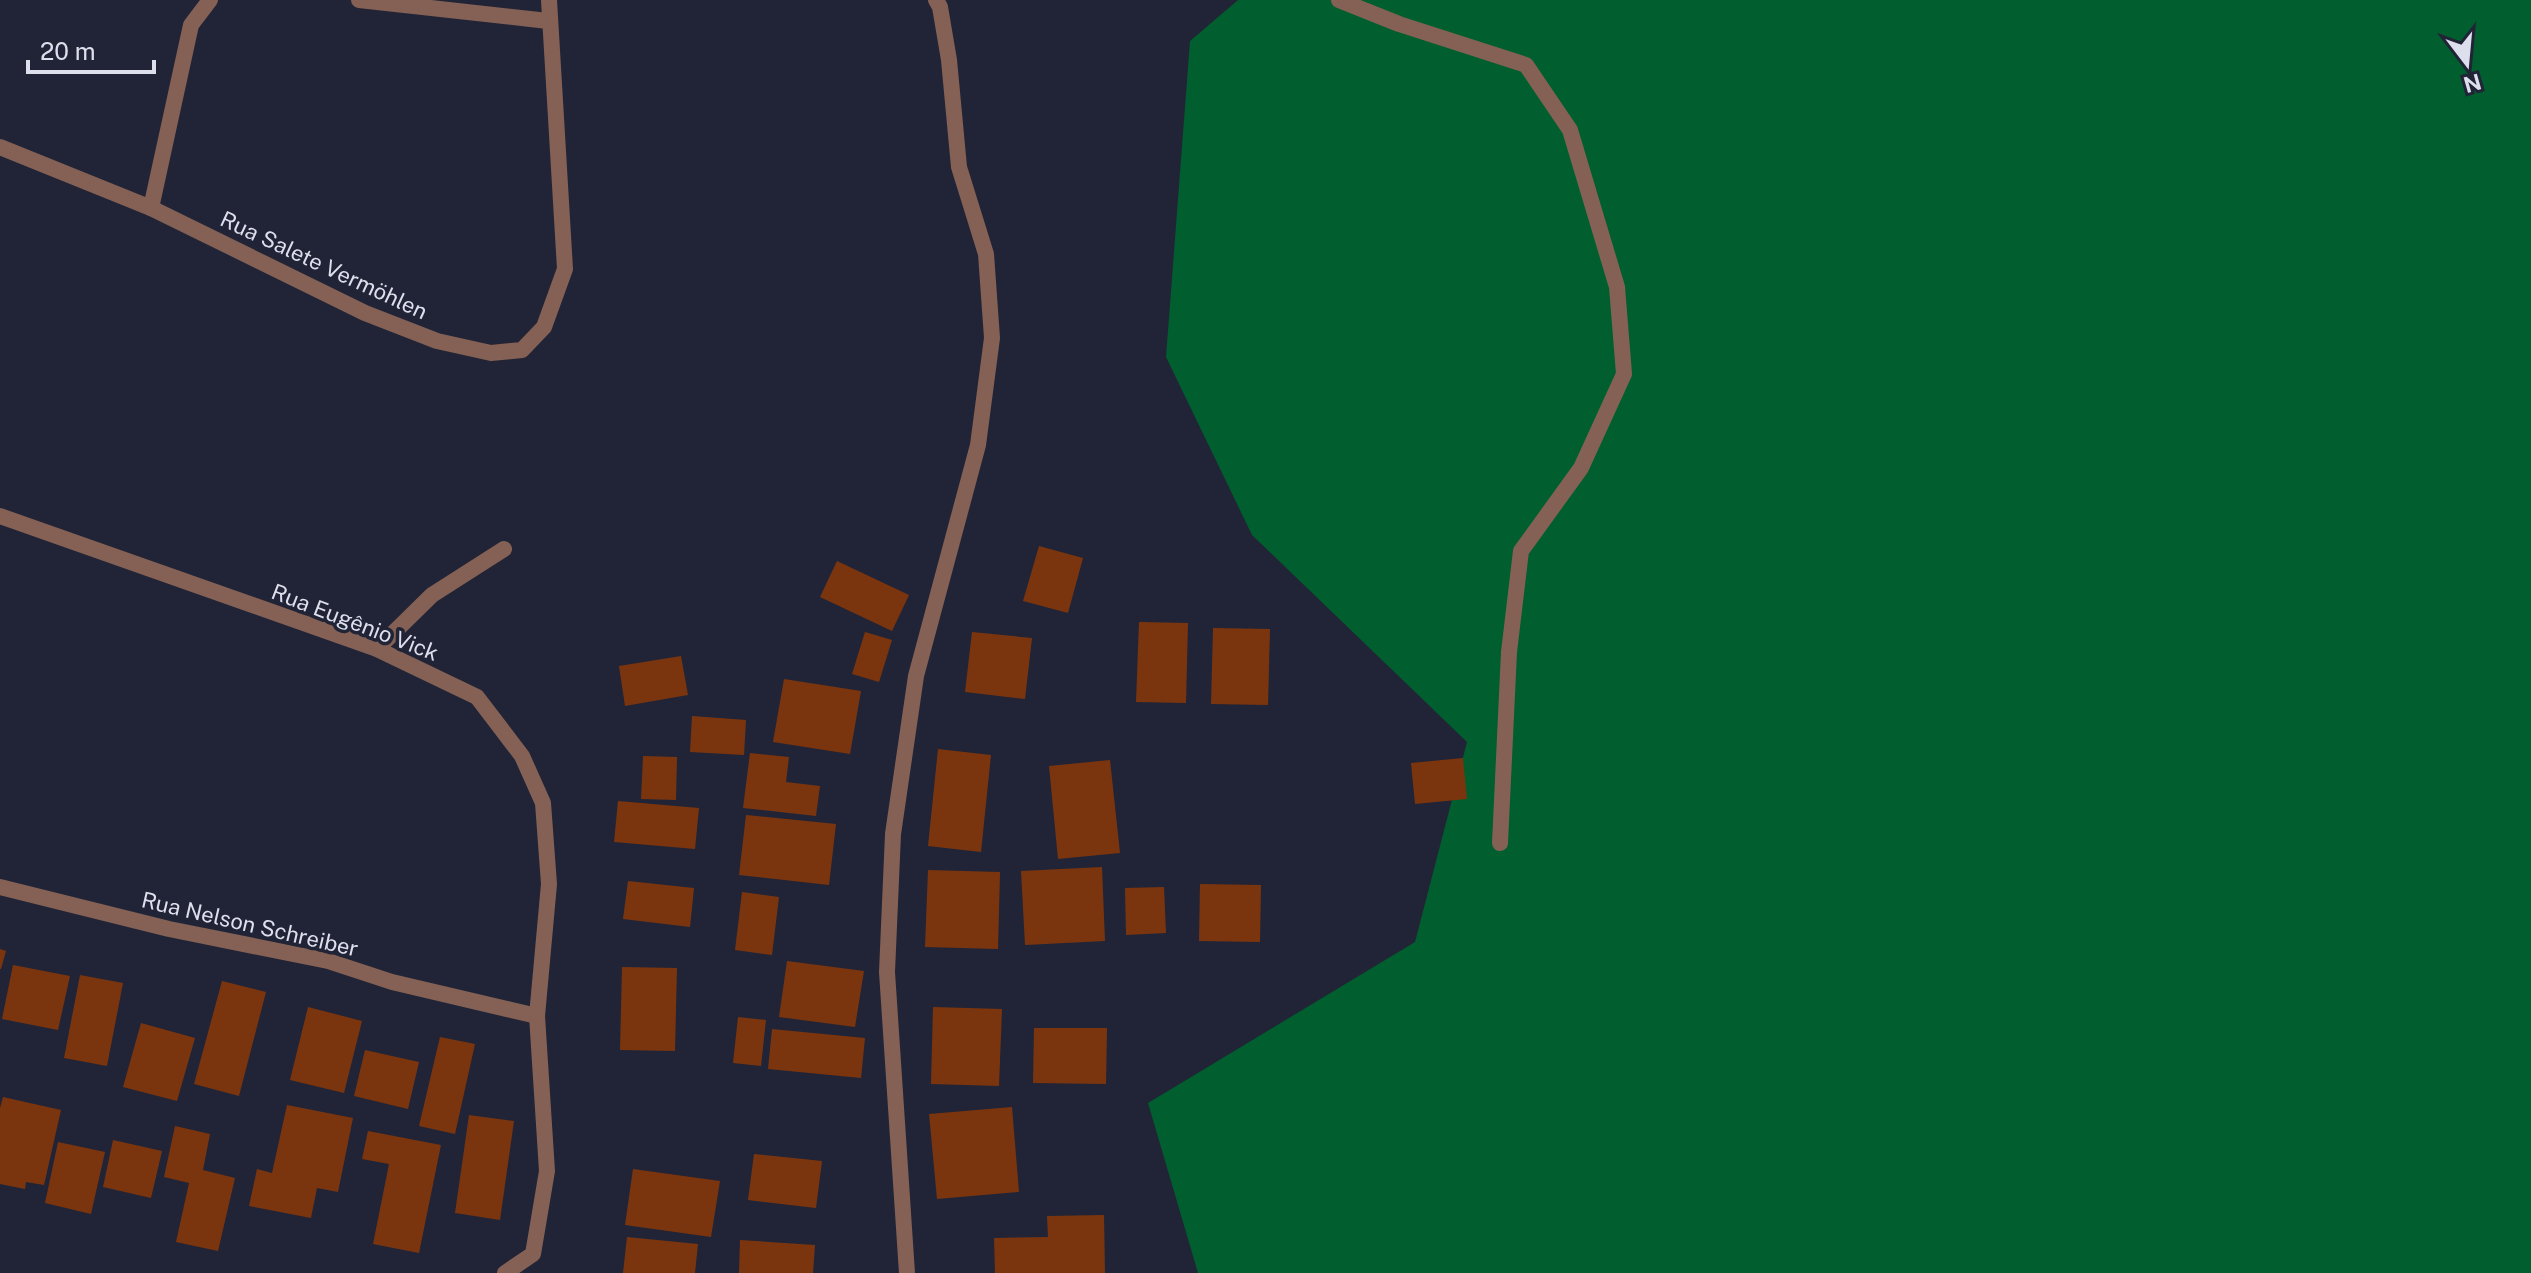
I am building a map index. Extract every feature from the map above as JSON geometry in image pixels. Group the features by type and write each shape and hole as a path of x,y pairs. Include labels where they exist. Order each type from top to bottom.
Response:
{"street":[{"path":"151,208 191,25 210,0"},
{"path":"359,0 548,21"},
{"name":"Rua Salete Vermöhlen","path":"0,147 151,208 365,313 437,341 491,353 522,350 544,327 565,269 549,0"},
{"path":"1339,0 1399,24 1526,65 1570,130 1617,287 1624,374 1581,468 1521,551 1509,652 1500,843"},
{"path":"907,1273 887,972 893,834 916,676 978,445 992,338 986,254 959,167 942,2"},
{"name":"Rua Eugênio Vick","path":"0,516 377,649 477,697 522,756 543,803 549,884 537,1016 547,1171 533,1254 505,1273"},
{"path":"377,649 432,595 504,549"},
{"name":"Rua Nelson Schreiber","path":"0,887 169,929 328,961 392,982 537,1016"}],"green space":[{"path":"1238,0 2531,0 2531,1273 1198,1273 1148,1103 1415,942 1467,742 1252,535 1166,357 1190,41"}],"building":[{"path":"1039,546 1083,558 1068,613 1023,601"},
{"path":"837,561 909,595 892,631 820,597"},
{"path":"1139,622 1188,623 1186,703 1136,702"},
{"path":"1213,628 1270,629 1268,705 1211,704"},
{"path":"865,632 892,640 879,682 852,674"},
{"path":"972,632 1032,638 1025,699 965,692"},
{"path":"681,656 688,695 625,706 619,666"},
{"path":"784,679 861,691 850,754 773,742"},
{"path":"692,716 746,720 744,755 690,752"},
{"path":"938,749 991,755 981,852 928,846"},
{"path":"750,753 789,757 786,782 820,786 816,816 743,808"},
{"path":"643,756 677,757 676,800 641,799"},
{"path":"1463,758 1467,799 1415,804 1411,763"},
{"path":"1110,760 1120,853 1058,859 1049,766"},
{"path":"618,801 699,808 695,849 614,842"},
{"path":"746,815 836,824 829,885 739,875"},
{"path":"1102,867 1105,941 1025,945 1021,871"},
{"path":"928,870 1000,872 998,949 925,947"},
{"path":"628,881 694,888 690,927 623,919"},
{"path":"1200,884 1261,885 1260,942 1199,941"},
{"path":"1164,887 1166,933 1126,935 1125,888"},
{"path":"742,892 779,897 772,955 735,950"},
{"path":"0,949 6,951 1,969 0,969"},
{"path":"787,961 864,971 855,1027 779,1017"},
{"path":"13,965 70,976 58,1030 2,1019"},
{"path":"622,967 677,968 675,1051 620,1050"},
{"path":"80,975 123,983 107,1066 64,1058"},
{"path":"222,981 266,992 239,1096 194,1084"},
{"path":"308,1007 362,1021 344,1093 290,1080"},
{"path":"933,1007 1002,1009 999,1086 931,1084"},
{"path":"738,1017 766,1020 761,1066 733,1063"},
{"path":"141,1023 195,1038 177,1101 123,1087"},
{"path":"1034,1028 1107,1028 1106,1084 1033,1083"},
{"path":"772,1029 865,1038 861,1078 768,1069"},
{"path":"440,1037 475,1044 455,1134 419,1126"},
{"path":"365,1050 419,1062 408,1109 354,1096"},
{"path":"3,1097 61,1110 44,1185 26,1182 25,1189 0,1184 0,1108"},
{"path":"287,1105 353,1118 338,1192 317,1188 311,1218 249,1206 257,1169 272,1173"},
{"path":"1012,1107 1019,1192 937,1199 929,1114"},
{"path":"469,1115 514,1121 500,1220 455,1213"},
{"path":"175,1126 210,1134 203,1170 235,1178 218,1251 176,1242 189,1183 164,1177"},
{"path":"368,1131 441,1145 419,1253 373,1244 389,1164 362,1159"},
{"path":"113,1140 162,1151 151,1198 103,1187"},
{"path":"58,1142 105,1152 91,1214 45,1203"},
{"path":"754,1154 822,1161 816,1208 748,1200"},
{"path":"633,1169 720,1181 711,1237 625,1225"},
{"path":"1104,1215 1105,1273 995,1273 994,1238 1048,1237 1047,1216"},
{"path":"627,1237 698,1244 695,1273 623,1273"},
{"path":"740,1240 815,1245 813,1273 739,1273"}]}
